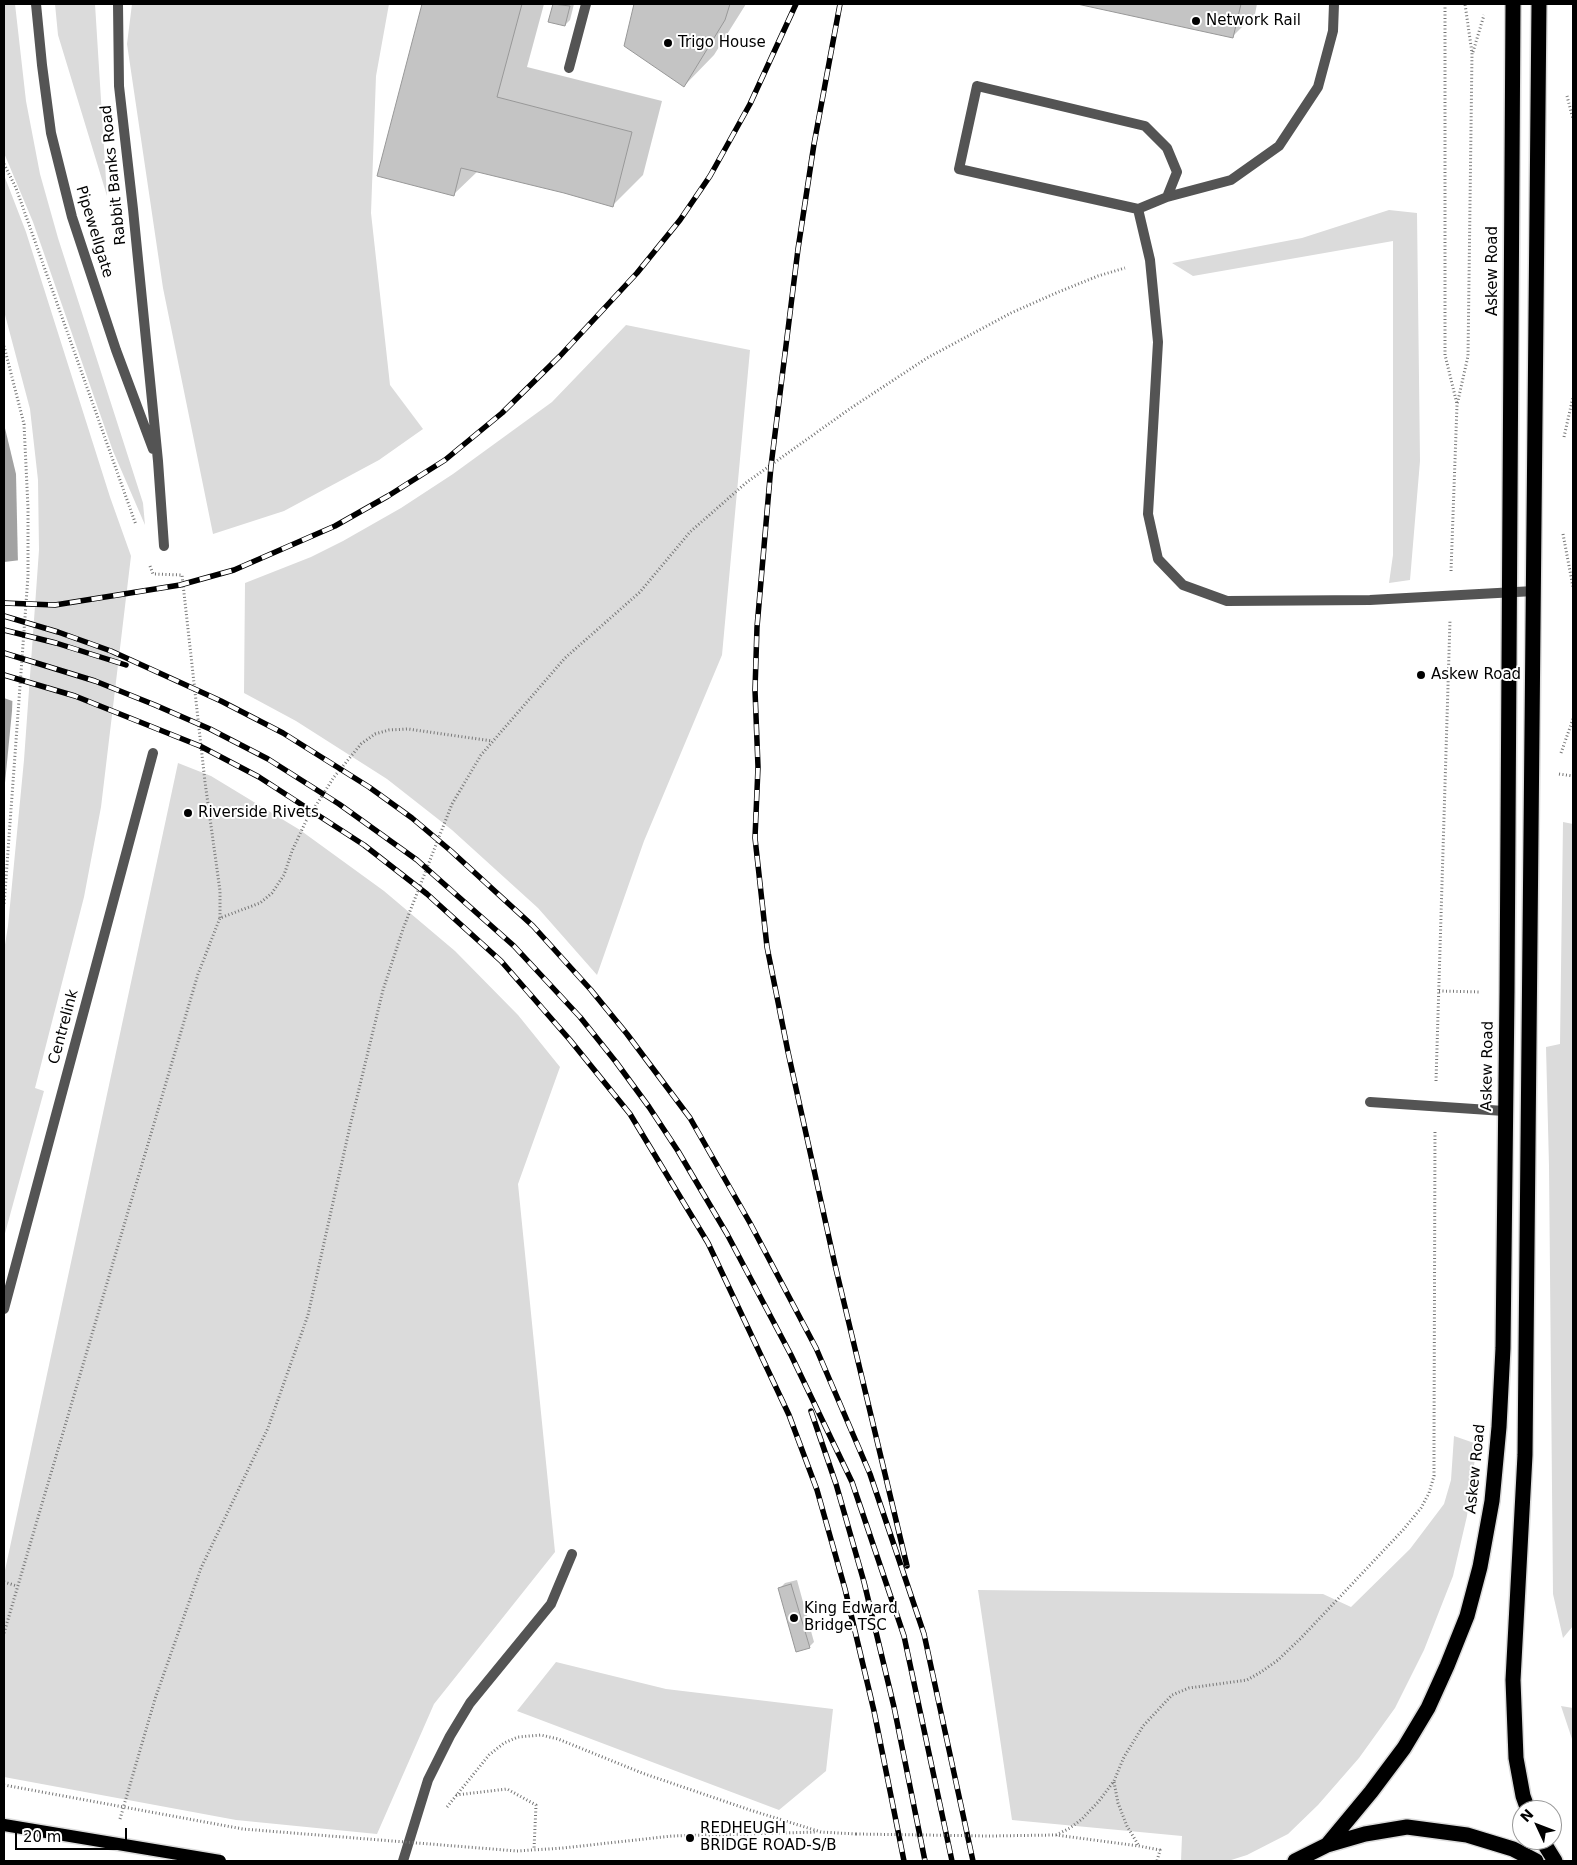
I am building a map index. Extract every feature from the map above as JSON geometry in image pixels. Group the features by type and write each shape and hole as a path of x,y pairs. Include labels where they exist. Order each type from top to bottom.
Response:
{"highway":[{"name":"Askew Road","path":"1327,1844 1371,1792 1404,1748 1428,1708 1467,1616 1480,1568 1492,1501 1499,1427 1503,1348 1513,4"},
{"path":"1524,1800 1516,1758 1513,1680 1525,1455 1539,4"},
{"path":"1294,1861 1327,1844 1365,1834 1407,1827 1467,1834 1513,1849 1536,1861"},
{"path":"1548,1850 1555,1861"}],"main road":[{"path":"4,1825 220,1861"}],"street":[{"name":"Pipewellgate","path":"36,4 51,132 70,207 116,350 158,461"},
{"name":"Rabbit Banks Road","path":"118,4 119,86 158,461"},
{"path":"569,68 586,4"},
{"path":"1167,197 1177,172 1168,148 1145,126 978,86 959,169 1138,208 1167,197 1230,180 1279,146 1318,87 1333,31 1334,4"},
{"path":"1138,208 1150,260 1158,342 1148,514 1158,559 1184,585 1227,601 1370,600 1534,591"},
{"path":"158,461 164,546"},
{"name":"Centrelink","path":"4,1309 152,753"},
{"path":"1370,1102 1504,1111"},
{"path":"403,1861 428,1780 450,1736 470,1703 551,1604 572,1554"}],"path":[{"path":"1445,4 1445,355 1457,405"},
{"path":"1056,1835 1082,1819 1100,1801 1114,1781 1124,1757 1143,1726 1172,1695 1189,1688 1247,1680 1278,1660 1403,1530 1421,1508 1429,1493 1434,1476 1436,1107 1451,596 1457,405 1468,356 1472,53 1465,4"},
{"path":"1472,53 1487,6"},
{"path":"4,164 16,188 136,528"},
{"path":"119,1823 155,1700 201,1568 268,1428 308,1315 383,990 404,929 452,804 481,755 565,658 640,592 690,532 747,482 851,408 927,358 1010,313 1098,276 1150,260"},
{"path":"4,346 24,424 28,508 28,576 4,906"},
{"path":"4,1633 198,974 220,918 220,891 205,782 182,575 153,574 150,565"},
{"path":"1560,756 1573,719"},
{"path":"220,918 260,903 272,893 284,876 292,851 306,821 334,777 361,744 375,734 389,730 408,729 492,741"},
{"path":"1554,774 1573,776"},
{"path":"4,1582 17,1586"},
{"path":"446,1808 489,1755 504,1743 518,1737 541,1735 558,1739 642,1773 820,1832"},
{"path":"1114,1781 1118,1803 1139,1846"},
{"path":"4,1785 243,1829 517,1851 672,1836 820,1832 989,1836 1056,1835 1160,1850 1157,1861"},
{"path":"456,1795 507,1789 536,1805 534,1850"},
{"path":"429,1852 431,1843"}],"shaded area":[{"path":"4,4 15,4 26,101 40,174 58,238 143,503 145,525 113,451 33,222 4,153"},
{"path":"55,4 95,4 107,196 58,35"},
{"path":"132,4 389,4 376,76 371,213 390,385 423,429 379,460 284,511 213,534 163,288 127,44"},
{"path":"4,175 26,232 110,497 131,556 101,807 84,897 35,1088 44,1091 4,1237 4,951 24,760 39,550 38,480 30,409 4,311"},
{"path":"1389,210 1417,213 1420,461 1410,580 1389,583 1393,555 1393,241 1193,276 1172,263 1302,238"},
{"path":"626,325 750,350 722,655 644,841 597,975 538,908 452,830 387,779 296,721 244,693 245,583 311,557 343,541 401,508 453,474 552,402"},
{"path":"4,424 16,474 18,565 12,711 4,793"},
{"path":"178,763 211,776 300,830 384,891 455,951 518,1015 560,1067 518,1184 555,1552 434,1704 377,1834 236,1820 4,1777 4,1575"},
{"path":"1563,822 1573,824 1573,1626 1563,1638 1553,1594 1546,1047 1560,1044"},
{"path":"1454,1436 1477,1444 1467,1516 1453,1576 1424,1650 1395,1708 1359,1758 1318,1805 1288,1834 1247,1855 1228,1861 1181,1861 1182,1836 1012,1820 978,1590 1323,1594 1351,1607 1410,1549 1444,1504 1451,1480"},
{"path":"556,1662 666,1689 833,1709 826,1771 779,1810 517,1711"},
{"path":"1561,1706 1573,1708 1573,1742"}],"pier":[{"path":"21,560 15,702 4,698 4,562"}],"building":[{"path":"422,4 522,4 497,97 632,132 613,207 461,168 454,196 377,176"},
{"path":"553,4 570,6 565,26 548,22"},
{"name":"Trigo House","path":"634,4 730,4 725,20 684,87 624,46"},
{"name":"Network Rail","path":"1077,4 1241,4 1233,38"},
{"name":"King Edward Bridge TSC","path":"791,1584 810,1648 796,1652 778,1588"}],"railway":[{"path":"4,603 55,605 180,585 234,570 335,526 388,496 445,460 502,413 560,356 637,273 680,220 710,176 750,104 796,4"},
{"path":"840,4 814,144 798,249 771,466 757,627 755,690 758,767 755,838 767,947 788,1052 835,1265 907,1566"},
{"path":"4,616 58,632 111,651 221,701 283,733 369,787 412,818 451,851 533,926 591,990 627,1034 690,1118 750,1223 816,1348 870,1474 924,1634 973,1861"},
{"path":"4,630 56,643 126,665"},
{"path":"4,653 95,681 210,729 268,759 339,804 417,860 514,946 580,1017 616,1062 678,1151 727,1234 791,1355 852,1482 904,1636 952,1861"},
{"path":"4,675 75,696 200,746 259,777 364,845 427,894 501,961 570,1040 630,1114 708,1243 789,1415 817,1490 845,1589 874,1711 904,1861"},
{"path":"811,1411 836,1484 864,1582 894,1707 925,1861"}],"place":[{"name":"Network Rail","path":"1196,21"},
{"name":"Trigo House","path":"668,43"},
{"name":"Askew Road","path":"1421,675"},
{"name":"Riverside Rivets","path":"188,813"},
{"name":"King Edward Bridge TSC","path":"794,1618"},
{"name":"REDHEUGH BRIDGE ROAD-S/B","path":"690,1838"}]}
